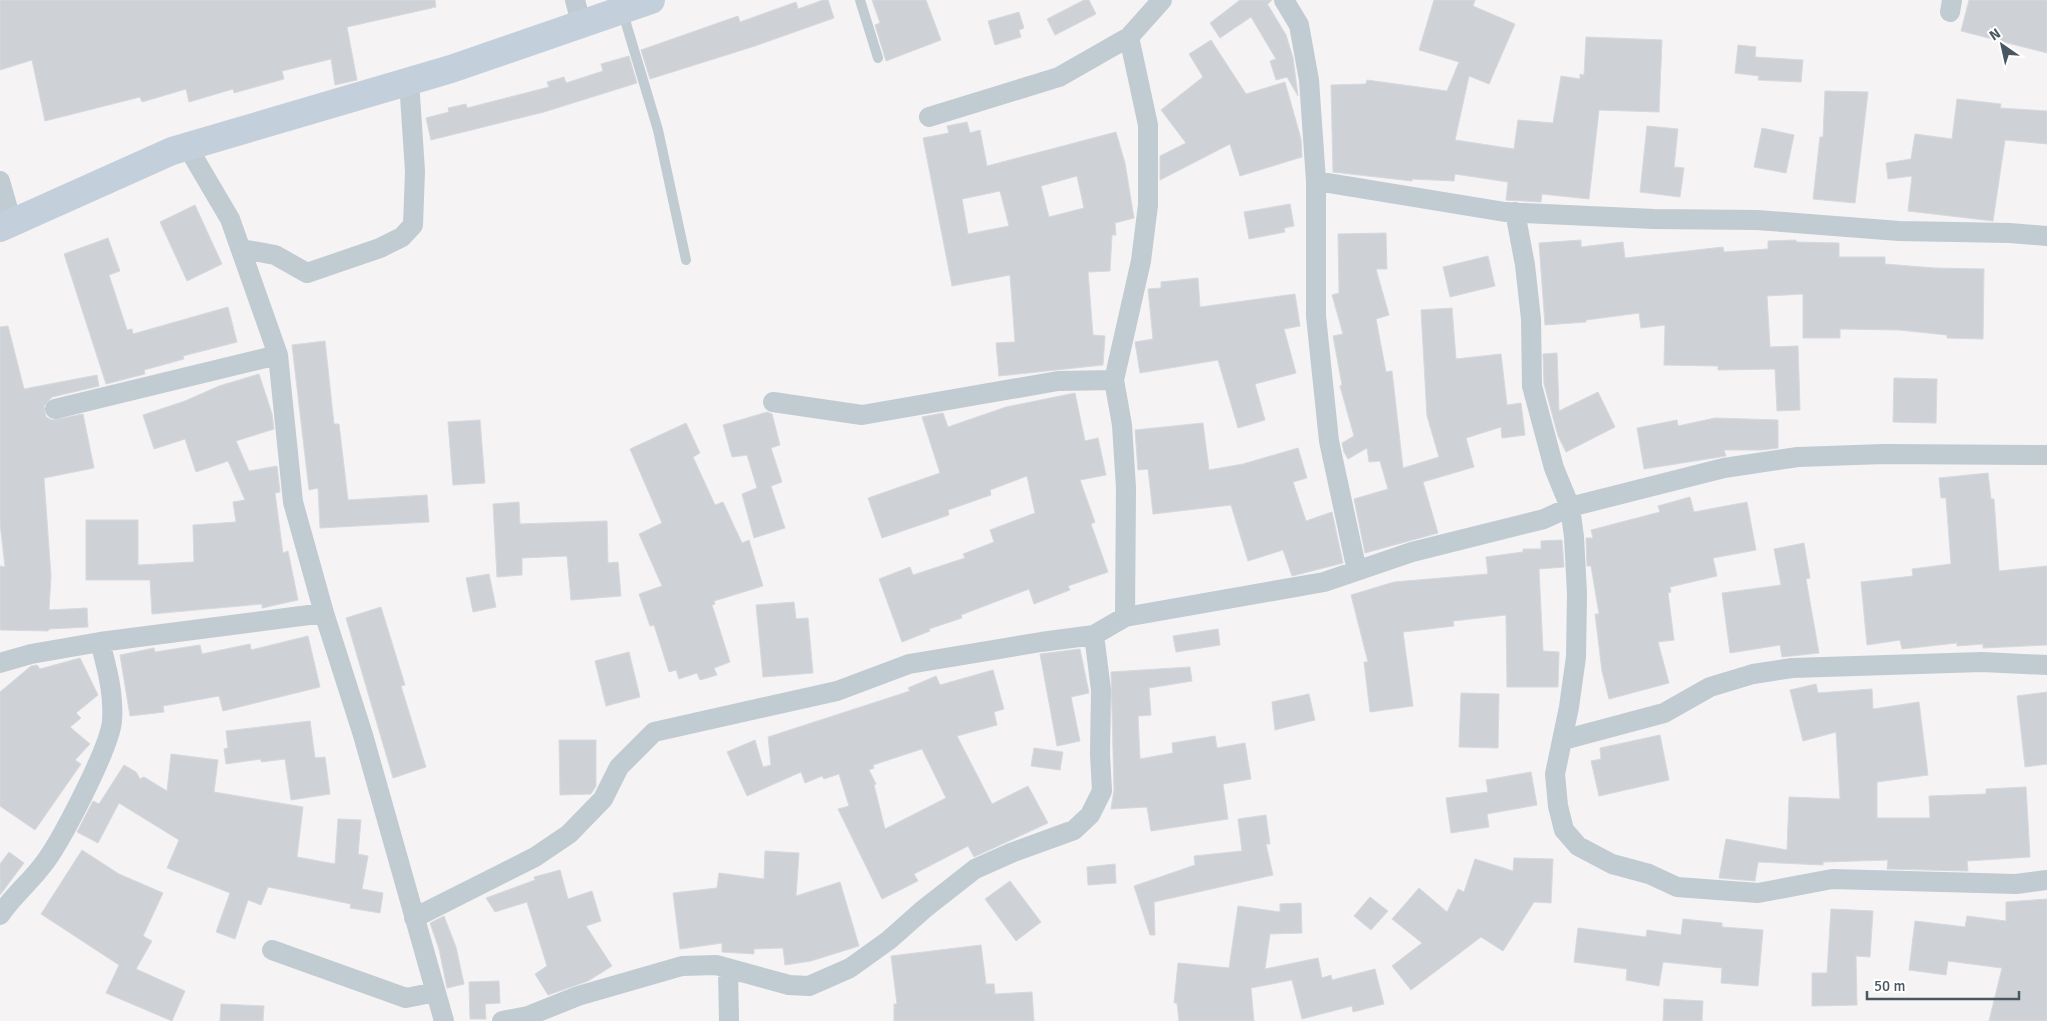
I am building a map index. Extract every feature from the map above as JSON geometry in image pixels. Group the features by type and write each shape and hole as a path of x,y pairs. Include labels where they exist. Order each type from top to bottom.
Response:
{"main road":[{"path":"6,226 114,176 187,146 409,81 578,12 622,10 651,0"}],"street":[{"path":"929,117 1059,77 1129,37 1162,0"},
{"path":"1284,0 1299,25 1305,48 1315,139 1318,334 1329,440 1357,571"},
{"path":"1125,617 1126,488 1122,424 1114,380 1142,261 1148,205 1148,126 1129,37"},
{"path":"242,249 275,255 307,273 380,248 408,232 413,225 415,171 409,81"},
{"path":"187,146 230,220 242,249 278,356 293,502 324,613 364,735 444,1021"},
{"path":"0,181 6,226"},
{"path":"1316,181 1515,212 1654,219 1757,220 1899,231 2010,233 2047,236"},
{"path":"1515,212 1525,265 1530,319 1532,386 1554,468 1570,507 1574,537 1577,593 1576,658 1563,740 1555,774 1558,806 1564,830 1578,846 1612,864 1649,874 1677,887 1758,893 1832,879 2016,884 2047,880"},
{"path":"55,408 278,356"},
{"path":"773,402 862,415 1058,381 1114,380"},
{"path":"414,918 535,857 569,834 603,799 619,767 654,732 837,691 909,664 1041,642 1094,636 1125,617 1324,582 1412,552 1544,519 1570,507 1724,468 1798,457 1884,454 2047,455"},
{"path":"0,663 32,654 100,642 324,613"},
{"path":"502,1021 528,1016 578,996 682,966 716,965 789,985 809,986 850,968 889,940 924,909 975,869 1011,853 1074,830 1090,815 1102,791 1100,754 1101,690 1094,636"},
{"path":"0,915 43,865 70,819 100,759 112,723 111,685 100,642"},
{"path":"1563,740 1664,713 1710,687 1763,673 1792,668 1982,662 2047,665"},
{"path":"272,950 406,998 436,992"},
{"path":"728,968 729,1021"}],"lane":[{"path":"860,0 878,58"},
{"path":"622,10 658,130 686,260"}],"building":[{"path":"0,0 435,0 436,7 347,27 357,80 335,85 331,59 282,71 284,79 234,93 233,89 189,102 186,89 142,102 140,97 45,121 32,60 0,70"},
{"path":"828,0 834,18 755,46 650,79 641,50 738,16 740,22 796,2 798,9"},
{"path":"872,0 926,0 941,40 886,61 875,25 880,23"},
{"path":"1084,0 1089,0 1096,14 1055,35 1047,19"},
{"path":"1240,0 1272,0 1266,6 1268,5 1286,35 1293,58 1298,96 1287,77 1276,80 1270,61 1276,59 1251,17 1220,38 1210,23"},
{"path":"1434,0 1475,0 1473,6 1515,24 1489,84 1469,76 1455,140 1514,149 1518,120 1553,123 1561,76 1580,79 1580,74 1584,75 1586,37 1662,40 1659,112 1599,110 1589,199 1542,194 1541,202 1506,200 1508,182 1455,174 1454,181 1412,179 1412,181 1333,172 1331,85 1366,84 1367,80 1447,91 1459,62 1419,50"},
{"path":"1969,0 2047,0 2047,53 1961,31"},
{"path":"1019,12 1024,28 1019,30 1021,37 995,45 988,21"},
{"path":"1211,40 1246,94 1285,82 1301,139 1302,157 1240,176 1230,144 1160,180 1160,156 1186,143 1161,110 1203,77 1189,54"},
{"path":"1738,45 1756,47 1755,57 1803,60 1801,82 1758,80 1759,76 1735,73"},
{"path":"629,56 637,83 544,112 431,140 426,118 449,112 448,108 466,104 467,108 549,87 547,82 564,77 566,83 603,71 601,64"},
{"path":"1825,91 1868,92 1855,203 1813,199 1820,137 1823,137"},
{"path":"1957,99 2001,104 2000,108 2047,111 2047,144 2005,140 1993,221 1908,211 1912,176 1888,179 1886,163 1911,159 1915,134 1952,139"},
{"path":"967,122 970,133 980,130 987,166 1116,132 1125,163 1134,218 1115,223 1116,235 1112,235 1110,271 1088,272 1093,335 1105,336 1103,365 999,376 996,343 1015,342 1010,275 952,286 923,138 949,133 947,126","holes":["1077,176 1084,208 1049,217 1041,186","1000,191 1009,226 968,234 962,199"]},
{"path":"1647,126 1678,129 1674,167 1684,168 1680,197 1640,192"},
{"path":"1762,128 1794,135 1786,173 1754,167"},
{"path":"1290,204 1294,226 1284,228 1285,232 1249,239 1244,212"},
{"path":"195,205 222,264 187,281 160,222"},
{"path":"1386,233 1387,269 1376,269 1389,315 1376,319 1386,372 1392,371 1403,468 1439,457 1427,416 1421,310 1452,308 1456,359 1501,354 1507,405 1521,403 1525,435 1502,438 1501,427 1466,438 1474,467 1423,482 1438,533 1365,553 1354,499 1388,489 1380,461 1369,462 1367,448 1348,459 1344,452 1342,443 1354,436 1340,386 1342,385 1333,336 1343,334 1332,295 1339,293 1338,234"},
{"path":"108,238 120,271 109,275 127,330 132,329 133,334 228,307 237,342 183,356 184,359 144,370 145,374 106,384 64,254"},
{"path":"1581,240 1581,247 1623,242 1625,258 1723,247 1724,252 1768,249 1768,241 1796,240 1796,242 1839,243 1839,257 1885,257 1885,264 1934,268 1984,269 1983,339 1947,338 1947,335 1899,330 1840,329 1840,338 1803,338 1803,294 1767,296 1770,347 1798,346 1800,410 1777,411 1775,369 1718,370 1718,366 1664,365 1665,325 1641,328 1639,313 1586,320 1586,322 1545,325 1539,243"},
{"path":"1488,256 1495,286 1450,297 1443,267"},
{"path":"1198,278 1200,307 1295,294 1300,326 1284,329 1296,373 1255,384 1265,420 1238,428 1218,360 1140,373 1135,342 1153,339 1148,289 1161,288 1161,282"},
{"path":"8,326 24,389 97,375 99,386 52,397 44,406 46,417 52,420 83,414 94,468 44,478 51,576 49,610 87,608 88,627 49,629 48,631 0,630 0,566 5,567 0,523 0,327"},
{"path":"325,341 334,424 339,424 348,500 427,495 429,522 320,528 318,488 309,490 292,345"},
{"path":"1557,353 1559,411 1598,392 1615,427 1566,452 1558,436 1544,384 1543,354"},
{"path":"259,374 272,414 274,429 236,441 249,471 277,466 280,492 275,493 283,553 288,551 298,600 262,608 262,604 152,614 150,580 86,580 86,520 138,520 138,565 194,562 193,525 236,522 233,502 245,500 228,461 196,472 185,439 154,449 143,415 185,401 219,386"},
{"path":"1894,378 1937,379 1936,423 1893,422"},
{"path":"1075,393 1085,441 1098,438 1106,475 1080,480 1095,522 1091,524 1108,572 1068,586 1070,590 1034,604 1029,589 961,615 962,618 929,629 930,631 902,642 879,579 910,567 913,575 965,558 963,554 994,542 990,530 1035,513 1027,476 990,490 991,495 948,510 949,515 882,538 868,498 940,473 922,417 943,413 948,427 1006,407"},
{"path":"767,412 772,414 780,445 771,448 782,482 771,486 785,528 754,538 742,494 757,488 747,455 732,457 723,425"},
{"path":"1715,418 1778,420 1778,448 1724,450 1726,456 1644,469 1637,428 1677,420 1678,426"},
{"path":"480,420 485,483 453,485 448,422"},
{"path":"686,423 700,453 693,457 715,505 723,502 742,543 749,540 763,586 714,601 715,604 712,605 730,662 714,668 717,675 700,680 697,673 679,679 676,670 669,672 654,625 650,626 639,594 662,586 639,534 662,523 630,449"},
{"path":"1203,423 1209,470 1243,464 1298,448 1307,478 1293,482 1306,521 1332,512 1343,563 1292,576 1283,550 1248,561 1231,505 1153,514 1148,469 1138,470 1135,430"},
{"path":"1988,473 1991,499 1994,499 1999,571 2047,566 2047,645 1983,648 1983,644 1957,646 1957,643 1902,649 1900,640 1867,645 1861,582 1913,576 1912,569 1951,564 1946,498 1941,498 1939,478"},
{"path":"1690,497 1694,512 1747,502 1756,550 1713,558 1717,576 1670,587 1671,592 1668,593 1674,640 1658,642 1669,683 1609,699 1602,671 1595,614 1599,614 1591,566 1587,566 1586,538 1593,538 1591,530 1660,512 1658,506"},
{"path":"519,502 520,524 607,521 608,563 618,562 621,596 571,600 567,556 522,558 522,575 497,577 493,504"},
{"path":"1562,540 1564,567 1539,569 1543,651 1559,652 1558,687 1507,687 1506,615 1453,621 1454,626 1403,632 1413,706 1370,712 1364,662 1368,662 1351,595 1394,582 1488,574 1486,557 1523,552 1523,549 1541,549 1541,541"},
{"path":"1804,543 1810,578 1806,579 1819,653 1782,657 1780,645 1730,653 1722,593 1781,585 1774,549"},
{"path":"489,574 496,607 473,612 466,578"},
{"path":"794,602 796,619 808,618 813,673 763,677 756,605"},
{"path":"381,607 405,685 401,686 426,767 393,778 346,618"},
{"path":"1218,629 1220,645 1176,652 1173,636"},
{"path":"308,636 320,687 223,711 219,696 163,706 164,712 130,716 120,655 154,648 155,652 200,645 202,654 250,644 251,650"},
{"path":"1080,649 1089,693 1071,697 1080,741 1057,746 1040,654"},
{"path":"629,652 640,697 606,706 595,661"},
{"path":"80,658 98,695 76,713 81,718 70,727 90,744 75,760 81,764 35,830 0,806 0,692 31,666 37,665 40,669"},
{"path":"1190,667 1192,681 1149,688 1151,715 1138,716 1140,759 1173,753 1172,743 1215,736 1217,748 1245,743 1251,779 1223,784 1228,819 1151,831 1147,807 1111,809 1114,790 1111,672"},
{"path":"993,670 1004,709 994,712 997,725 957,736 992,804 1028,786 1048,823 974,857 968,846 914,874 918,881 882,899 838,809 849,806 839,774 824,779 822,776 805,783 801,772 747,796 727,752 755,740 763,767 771,765 768,737 910,691 908,688 936,676 940,685","holes":["922,749 946,798 885,829 874,785 876,784 869,770 874,768 873,765"]},
{"path":"1816,684 1818,693 1872,689 1873,709 1919,702 1928,775 1877,782 1877,818 1930,818 1929,796 1986,794 1986,789 2026,787 2030,857 1967,861 1968,871 1887,869 1888,860 1823,862 1823,865 1758,862 1755,881 1719,878 1726,839 1787,850 1789,797 1840,799 1836,732 1803,741 1790,690"},
{"path":"2047,692 2047,764 2025,767 2017,696"},
{"path":"1461,693 1499,694 1498,748 1459,747"},
{"path":"1309,694 1315,720 1275,730 1272,702"},
{"path":"310,721 315,758 325,757 330,794 291,800 285,759 261,762 261,759 226,764 224,749 228,748 226,731"},
{"path":"1660,735 1669,780 1599,796 1591,761 1601,759 1600,748"},
{"path":"559,740 596,740 596,786 591,794 560,795"},
{"path":"1034,748 1063,752 1060,770 1031,766"},
{"path":"171,754 218,760 214,792 303,807 297,857 335,864 338,819 361,820 358,854 368,856 362,889 383,893 380,913 350,908 351,904 268,887 261,905 248,900 235,939 216,932 230,893 167,868 179,840 119,803 98,843 77,832 93,801 99,804 124,765 136,772 140,779 144,777 167,791"},
{"path":"1531,772 1537,805 1487,814 1489,827 1451,833 1446,798 1488,792 1486,780"},
{"path":"1266,815 1270,844 1266,844 1273,875 1154,902 1155,935 1150,935 1134,886 1195,865 1194,856 1242,851 1238,819"},
{"path":"82,850 119,874 163,893 143,936 152,941 136,969 185,991 172,1021 106,993 119,965 41,914"},
{"path":"765,851 799,853 796,896 840,882 859,946 811,961 785,965 783,948 754,949 754,954 722,952 722,943 680,949 673,893 717,888 719,873 764,879"},
{"path":"9,852 24,863 0,895 0,864"},
{"path":"1514,858 1553,859 1551,903 1534,902 1503,951 1481,937 1411,990 1392,966 1422,943 1392,919 1419,888 1447,912 1458,889 1464,892 1475,859 1513,871"},
{"path":"1115,864 1116,883 1088,885 1087,867"},
{"path":"560,870 568,899 592,891 601,921 586,926 612,966 588,981 548,995 535,974 547,966 527,902 495,912 486,898 535,880 534,877"},
{"path":"1010,881 1041,922 1016,941 985,899"},
{"path":"1370,897 1388,911 1371,930 1354,916"},
{"path":"2047,899 2047,1021 1989,1021 2002,968 1948,961 1946,975 1909,970 1915,921 1965,927 1967,916 2006,921 2006,902"},
{"path":"1301,903 1302,933 1270,934 1265,969 1318,958 1322,978 1331,975 1332,980 1375,969 1384,1004 1353,1012 1352,1006 1302,1019 1292,980 1251,988 1254,1021 1179,1021 1177,1003 1174,1003 1178,963 1229,968 1238,906 1280,912 1280,904"},
{"path":"1831,909 1873,911 1870,957 1856,956 1857,1005 1812,1006 1812,973 1827,973"},
{"path":"444,916 456,947 464,984 447,988 439,949 430,923"},
{"path":"1683,919 1722,923 1722,927 1763,930 1758,986 1721,983 1722,968 1663,962 1659,986 1626,980 1627,969 1574,962 1578,928 1646,937 1647,930 1681,935"},
{"path":"981,945 986,984 994,984 995,994 1032,992 1034,1021 894,1021 894,1004 897,1004 891,956"},
{"path":"499,981 500,1003 485,1004 486,1019 470,1019 469,982"},
{"path":"1664,999 1703,1001 1702,1021 1663,1021"},
{"path":"221,1004 264,1006 263,1021 220,1021"}]}
